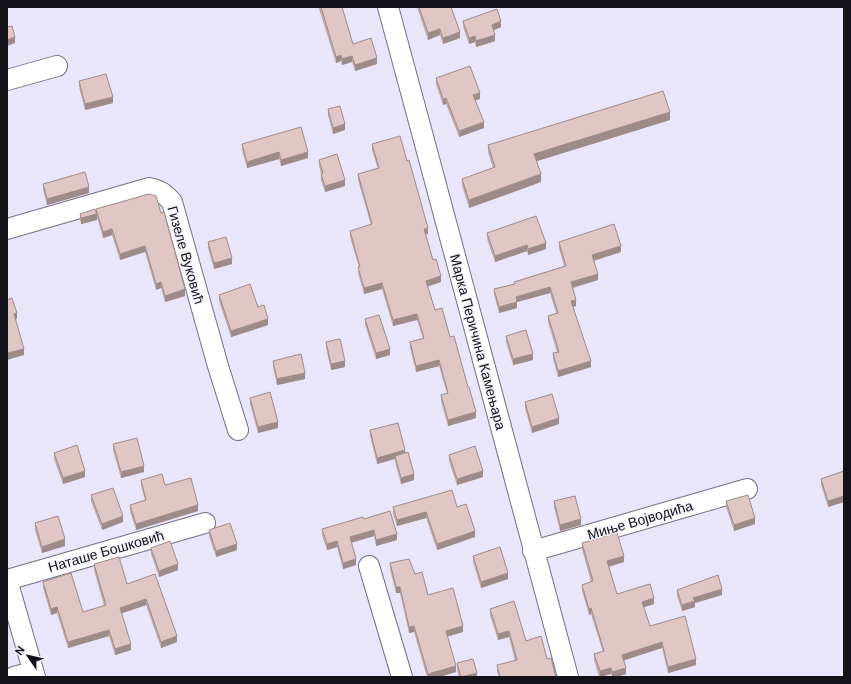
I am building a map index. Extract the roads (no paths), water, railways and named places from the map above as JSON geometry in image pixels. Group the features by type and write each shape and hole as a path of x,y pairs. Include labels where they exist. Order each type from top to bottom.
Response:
{"street":[{"name":"Марка Перичина Камењара","path":"388,7 568,677"},
{"path":"7,80 57,66"},
{"name":"Гизеле Вуковић","path":"7,229 149,188 157,189 166,194 172,202 218,366 238,430"},
{"name":"Миње Војводића","path":"533,551 747,489"},
{"name":"Наташе Бошковић","path":"7,580 205,523"},
{"path":"368,566 402,677"},
{"path":"7,580 27,675"}]}
